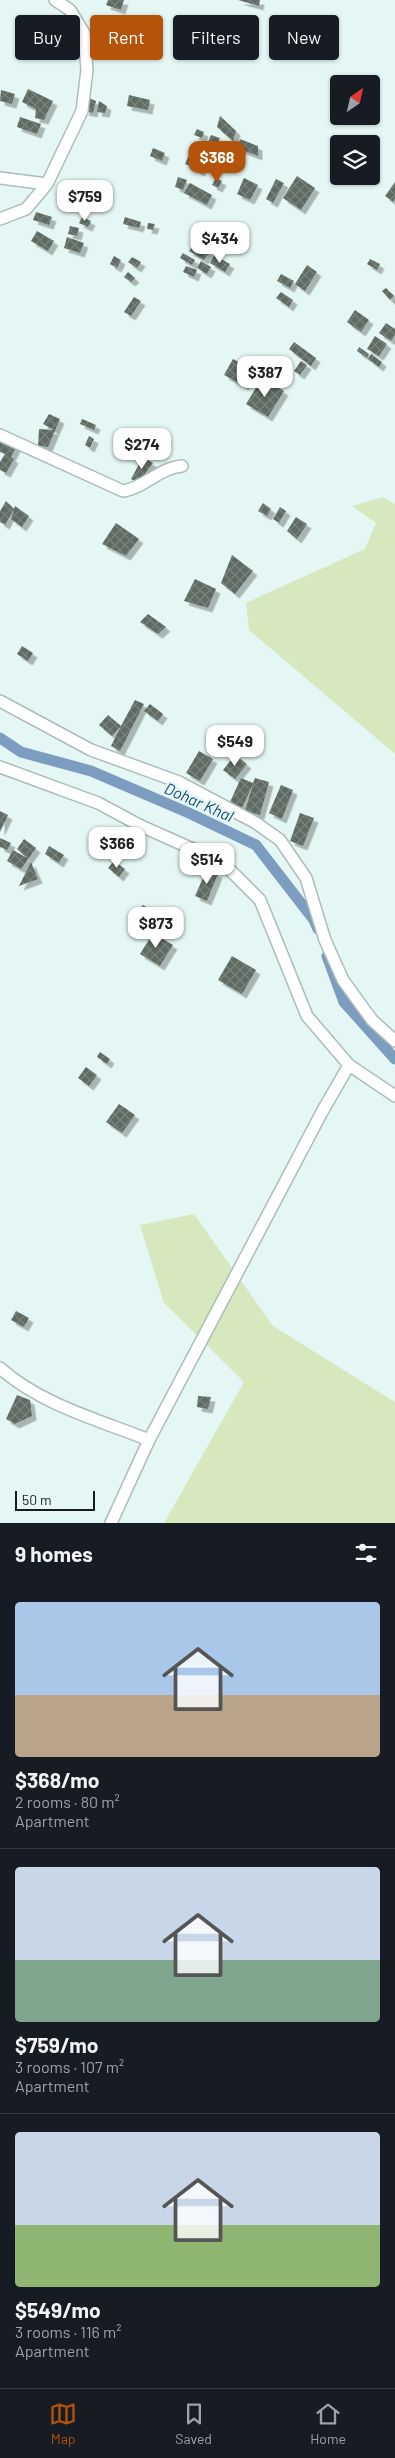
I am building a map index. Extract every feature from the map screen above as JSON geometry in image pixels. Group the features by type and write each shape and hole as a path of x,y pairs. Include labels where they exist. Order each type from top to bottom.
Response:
{"street":[{"path":"0,219 26,208 47,184 82,111 86,70 84,33 70,10 54,0"},
{"path":"0,178 47,184"},
{"path":"0,435 123,491 136,489 172,467 182,466"},
{"path":"0,701 91,750 178,782 221,807 256,823 280,840 306,878 325,940 343,980 372,1020 395,1040"},
{"path":"0,767 98,803 141,826 222,862 260,900 308,1016 349,1065 395,1096"},
{"path":"111,1523 149,1440 317,1120 349,1065"},
{"path":"0,1368 11,1378 44,1397 149,1440"}],"green space":[{"path":"383,497 395,504 395,754 249,630 246,603 365,549 376,523 352,506"},
{"path":"194,1214 273,1326 395,1402 395,1523 164,1523 244,1382 164,1303 140,1225"}],"building":[{"path":"108,0 124,0 121,10 106,5"},
{"path":"238,0 260,0 259,6"},
{"path":"28,89 53,101 44,120 35,118 36,109 22,102"},
{"path":"1,90 15,94 12,104 0,101"},
{"path":"129,95 150,100 148,110 127,106"},
{"path":"89,98 96,101 93,113 84,111"},
{"path":"99,101 107,106 105,113 97,112"},
{"path":"220,116 236,131 233,141 217,127"},
{"path":"20,117 41,124 37,134 17,127"},
{"path":"197,129 204,132 202,138 194,135"},
{"path":"211,135 220,138 213,155 204,151"},
{"path":"240,139 258,146 258,156 237,148"},
{"path":"222,141 233,146 227,160 216,154"},
{"path":"153,148 165,153 162,161 150,156"},
{"path":"190,153 198,156 193,167 185,164"},
{"path":"201,157 206,160 200,172 195,169"},
{"path":"210,164 217,169 214,174 207,169"},
{"path":"297,176 315,188 301,210 283,198"},
{"path":"178,177 187,180 183,190 175,187"},
{"path":"216,178 222,181 218,188 212,185"},
{"path":"244,178 258,185 250,200 237,194"},
{"path":"276,179 284,183 273,203 266,199"},
{"path":"395,182 395,198 393,202 385,196"},
{"path":"190,183 212,195 207,205 184,193"},
{"path":"36,212 52,217 49,225 33,220"},
{"path":"82,217 91,221 88,227 79,223"},
{"path":"125,217 141,222 139,228 123,224"},
{"path":"148,223 155,224 153,230 147,229"},
{"path":"70,226 79,228 77,236 68,234"},
{"path":"37,231 54,241 48,251 31,241"},
{"path":"67,237 84,243 80,253 64,248"},
{"path":"194,243 209,252 204,260 189,251"},
{"path":"183,253 195,260 192,265 180,258"},
{"path":"214,255 230,264 225,272 210,263"},
{"path":"114,256 121,260 117,268 110,264"},
{"path":"132,257 141,262 137,268 128,262"},
{"path":"370,259 380,264 377,270 367,264"},
{"path":"201,261 211,267 207,274 197,268"},
{"path":"307,265 317,272 305,291 295,284"},
{"path":"186,266 197,270 194,277 183,272"},
{"path":"128,272 135,278 131,282 124,277"},
{"path":"281,274 294,281 290,288 277,281"},
{"path":"386,288 394,296 390,300 382,291"},
{"path":"281,292 293,300 289,307 276,298"},
{"path":"134,297 141,301 131,316 124,312"},
{"path":"355,310 369,320 361,332 347,322"},
{"path":"386,323 395,329 395,335 391,341 379,333"},
{"path":"375,336 387,344 379,356 367,349"},
{"path":"294,342 316,358 311,366 289,349"},
{"path":"359,347 369,354 367,358 357,351"},
{"path":"371,354 382,362 379,367 368,359"},
{"path":"233,359 253,370 244,386 224,375"},
{"path":"301,361 307,365 300,375 294,371"},
{"path":"262,378 284,391 268,417 246,404"},
{"path":"49,414 60,419 48,447 38,446 39,429 54,430 43,424"},
{"path":"82,419 96,425 94,430 80,424"},
{"path":"139,435 163,445 159,453 135,444"},
{"path":"89,436 94,439 90,448 85,445"},
{"path":"0,439 16,447 11,457 14,459 6,473 0,470 0,462 5,454 0,452"},
{"path":"143,457 153,463 138,483 131,479"},
{"path":"6,501 14,509 5,525 0,522 0,511"},
{"path":"263,503 271,509 267,516 258,511"},
{"path":"15,506 29,516 22,527 11,519"},
{"path":"280,507 286,511 279,523 273,519"},
{"path":"296,517 307,524 297,539 287,531"},
{"path":"116,523 139,539 126,556 102,544"},
{"path":"232,555 253,571 235,594 221,583"},
{"path":"195,579 216,589 208,608 184,601"},
{"path":"148,614 166,627 158,634 140,622"},
{"path":"22,646 33,653 28,661 17,654"},
{"path":"135,700 144,704 120,751 111,746"},
{"path":"150,704 163,714 158,721 144,711"},
{"path":"108,715 121,726 112,736 99,725"},
{"path":"199,751 213,759 200,781 186,773"},
{"path":"235,755 247,764 235,779 223,770"},
{"path":"241,778 253,783 255,778 269,782 260,815 245,811 253,784 242,808 230,802"},
{"path":"281,785 293,790 282,819 269,813"},
{"path":"0,811 8,815 0,832"},
{"path":"300,813 314,818 303,846 290,841"},
{"path":"0,838 11,843 7,850 0,847"},
{"path":"24,839 36,848 21,869 7,861 13,850 27,858 17,849"},
{"path":"49,846 64,855 59,863 45,854"},
{"path":"114,861 125,869 119,877 108,868"},
{"path":"31,862 38,879 19,886"},
{"path":"207,869 218,874 207,901 195,896"},
{"path":"143,905 156,913 149,925 136,916"},
{"path":"153,933 173,945 160,966 140,954"},
{"path":"232,956 256,970 242,994 218,980"},
{"path":"100,1052 110,1059 107,1064 97,1057"},
{"path":"86,1067 97,1075 89,1086 78,1078"},
{"path":"119,1104 135,1115 122,1133 106,1122"},
{"path":"16,1311 29,1318 24,1327 11,1320"},
{"path":"17,1395 30,1400 32,1416 15,1424 6,1419"},
{"path":"198,1396 211,1397 208,1409 197,1407"}],"waterway":[{"name":"Dohar Khal","path":"0,738 21,752 91,771 189,813 256,845 314,920 318,929"},
{"name":"Dohar Khal","path":"327,956 344,1002 395,1059"}]}
